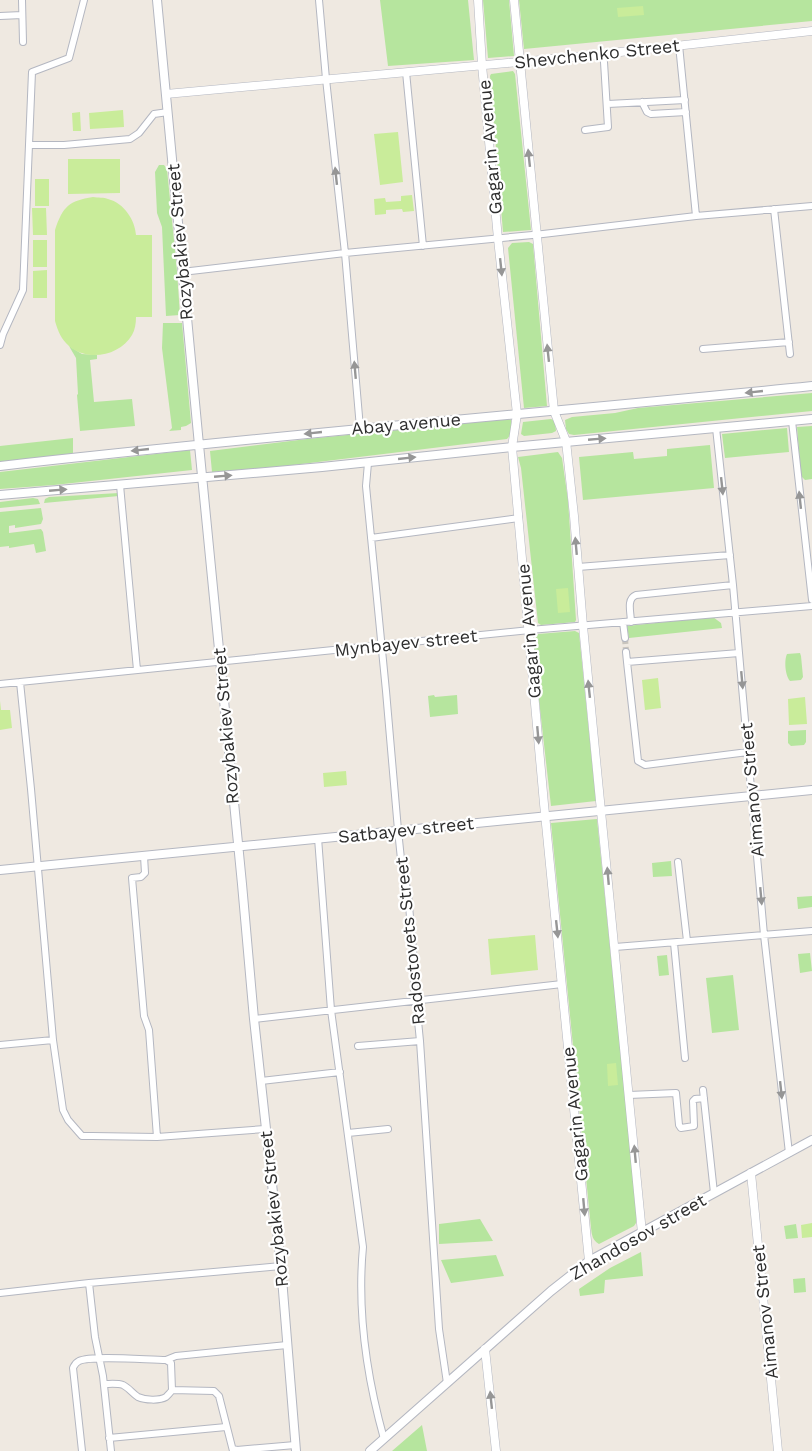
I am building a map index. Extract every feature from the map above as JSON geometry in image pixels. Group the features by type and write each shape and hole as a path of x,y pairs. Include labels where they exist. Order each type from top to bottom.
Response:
{"main road":[{"name":"Rozybakiev Street","path":"157,0 254,1019 281,1266 295,1448"},
{"name":"Abay avenue","path":"0,466 360,428 812,386"},
{"name":"Abay avenue","path":"0,495 368,463 566,441 812,419"},
{"name":"Satbayev street","path":"0,870 812,790"},
{"name":"Zhandosov street","path":"375,1449 550,1291 589,1261 812,1140"}],"street":[{"path":"22,0 23,42"},
{"path":"0,345 23,290 32,72 69,58 84,0"},
{"path":"319,0 360,428"},
{"name":"Gagarin Avenue","path":"478,0 498,239 517,414 512,447 589,1261"},
{"name":"Gagarin Avenue","path":"514,0 554,411 566,441 642,1233"},
{"path":"0,16 22,15"},
{"name":"Shevchenko Street","path":"166,94 482,65 812,31"},
{"path":"679,45 696,216"},
{"path":"585,130 608,127 604,62"},
{"path":"406,72 423,246"},
{"path":"608,104 685,100"},
{"path":"642,102 647,112 651,114 686,112"},
{"path":"29,145 64,145 130,139 139,133 154,114 168,112"},
{"path":"182,272 696,216 812,206"},
{"path":"774,209 790,354"},
{"path":"703,350 789,342"},
{"path":"792,421 812,600"},
{"name":"Aimanov Street","path":"716,428 736,613 764,935 789,1153"},
{"name":"Radostovets Street","path":"368,463 366,486 398,831 408,894 439,1329 447,1383"},
{"path":"120,485 137,670"},
{"path":"371,538 519,518"},
{"path":"578,567 730,555"},
{"path":"631,622 630,600 636,595 733,585"},
{"name":"Mynbayev street","path":"0,684 530,630 812,606"},
{"path":"623,622 625,638"},
{"path":"626,652 638,761 641,764 748,752"},
{"path":"627,662 739,653"},
{"path":"21,682 53,1040 63,1110 68,1120 82,1136 157,1137 265,1129"},
{"path":"318,838 331,1010 363,1247 360,1276 369,1376 384,1439"},
{"path":"144,856 145,873 141,878 132,878 144,1016 149,1030 157,1137"},
{"path":"678,862 687,941"},
{"path":"615,947 812,931"},
{"path":"674,943 685,1059"},
{"path":"254,1019 562,984"},
{"path":"0,1046 53,1040"},
{"path":"358,1046 420,1041"},
{"path":"261,1081 340,1072"},
{"path":"703,1090 714,1193"},
{"path":"629,1095 676,1093 681,1128 694,1126 693,1101 704,1098"},
{"path":"348,1133 388,1129"},
{"name":"Aimanov Street","path":"751,1173 778,1451"},
{"path":"0,1293 281,1266"},
{"path":"89,1283 111,1451"},
{"path":"82,1451 73,1368 80,1360 99,1358 166,1360 176,1356 287,1345"},
{"path":"486,1349 496,1451"},
{"path":"104,1384 123,1385 141,1398 166,1397 172,1390 171,1363 166,1360"},
{"path":"172,1390 214,1391 219,1396 232,1450 295,1448"},
{"path":"109,1438 226,1427"}],"green space":[{"path":"380,0 468,0 474,60 388,66"},
{"path":"483,0 509,0 514,56 488,58"},
{"path":"519,0 812,0 812,21 524,49"},
{"path":"643,6 644,15 618,17 617,8"},
{"path":"513,71 531,230 503,232 490,76"},
{"path":"123,110 124,127 90,129 89,113"},
{"path":"80,112 81,131 73,131 72,113"},
{"path":"398,132 403,182 380,185 374,134"},
{"path":"68,159 120,159 120,193 68,194"},
{"path":"159,165 164,165 167,169 180,315 166,316 162,227 157,213 155,172"},
{"path":"35,179 49,179 49,206 35,206"},
{"path":"412,195 414,211 386,210 386,214 375,215 374,199 385,198 386,202 401,201 401,196"},
{"path":"93,197 106,198 124,208 131,218 136,235 152,235 152,317 136,317 134,331 127,342 112,352 94,355 76,351 69,346 60,335 55,321 55,230 61,215 68,206 78,200"},
{"path":"32,208 46,208 47,235 33,235"},
{"path":"33,240 47,240 47,267 33,267"},
{"path":"529,242 533,244 547,406 524,408 508,248 512,243"},
{"path":"47,270 47,298 33,298 33,271"},
{"path":"163,323 182,323 191,423 181,427 181,430 169,431 172,428 162,348"},
{"path":"69,346 82,354 97,355 97,359 90,360 94,402 132,399 135,426 80,431 76,358"},
{"path":"812,393 812,411 574,435 569,434 566,429 565,420 572,417 615,413 638,408"},
{"path":"551,419 555,421 556,431 552,433 524,436 521,434 523,422"},
{"path":"511,420 511,428 507,439 285,466 212,472 210,451"},
{"path":"812,426 812,479 805,480 801,476 797,427"},
{"path":"787,428 789,452 725,458 722,434"},
{"path":"73,438 73,455 0,464 0,446"},
{"path":"710,445 714,488 583,500 579,457 633,452 634,459 667,456 667,449"},
{"path":"190,450 192,470 0,489 0,472"},
{"path":"558,452 562,458 568,500 576,620 575,622 541,625 538,623 518,457"},
{"path":"119,493 119,496 44,503 49,497"},
{"path":"38,499 40,504 0,508 0,502"},
{"path":"41,508 43,519 41,524 15,528 15,525 9,526 9,533 41,529 46,551 36,553 34,544 0,547 0,512"},
{"path":"568,588 570,612 558,613 556,589"},
{"path":"713,617 721,623 722,628 629,638 627,626"},
{"path":"575,631 579,633 596,801 551,806 533,647 538,634"},
{"path":"800,653 803,677 801,680 790,681 786,668 787,654"},
{"path":"658,678 661,708 645,710 642,680"},
{"path":"434,695 435,697 457,695 458,714 430,717 428,696"},
{"path":"805,697 807,724 789,725 788,699"},
{"path":"0,701 1,710 10,710 12,728 0,730"},
{"path":"806,730 804,745 791,746 788,743 788,731"},
{"path":"346,771 347,785 324,787 323,773"},
{"path":"597,819 637,1213 634,1226 599,1244 592,1235 591,1228 551,823"},
{"path":"671,861 672,876 653,877 652,863"},
{"path":"812,896 812,907 798,909 797,897"},
{"path":"535,935 538,970 491,975 488,939"},
{"path":"810,953 812,971 800,973 798,954"},
{"path":"667,955 669,975 659,976 657,956"},
{"path":"733,975 739,1030 712,1033 706,978"},
{"path":"616,1063 618,1085 608,1086 607,1064"},
{"path":"480,1219 493,1241 439,1244 439,1224"},
{"path":"812,1223 812,1237 802,1238 801,1225"},
{"path":"796,1224 798,1238 786,1239 784,1226"},
{"path":"641,1252 643,1276 605,1280 604,1293 580,1296 579,1289 610,1268"},
{"path":"496,1255 504,1276 451,1283 441,1260"},
{"path":"805,1278 806,1292 794,1293 793,1279"},
{"path":"422,1425 427,1451 392,1451"}],"tunnel":[{"path":"625,638 626,652"}]}
